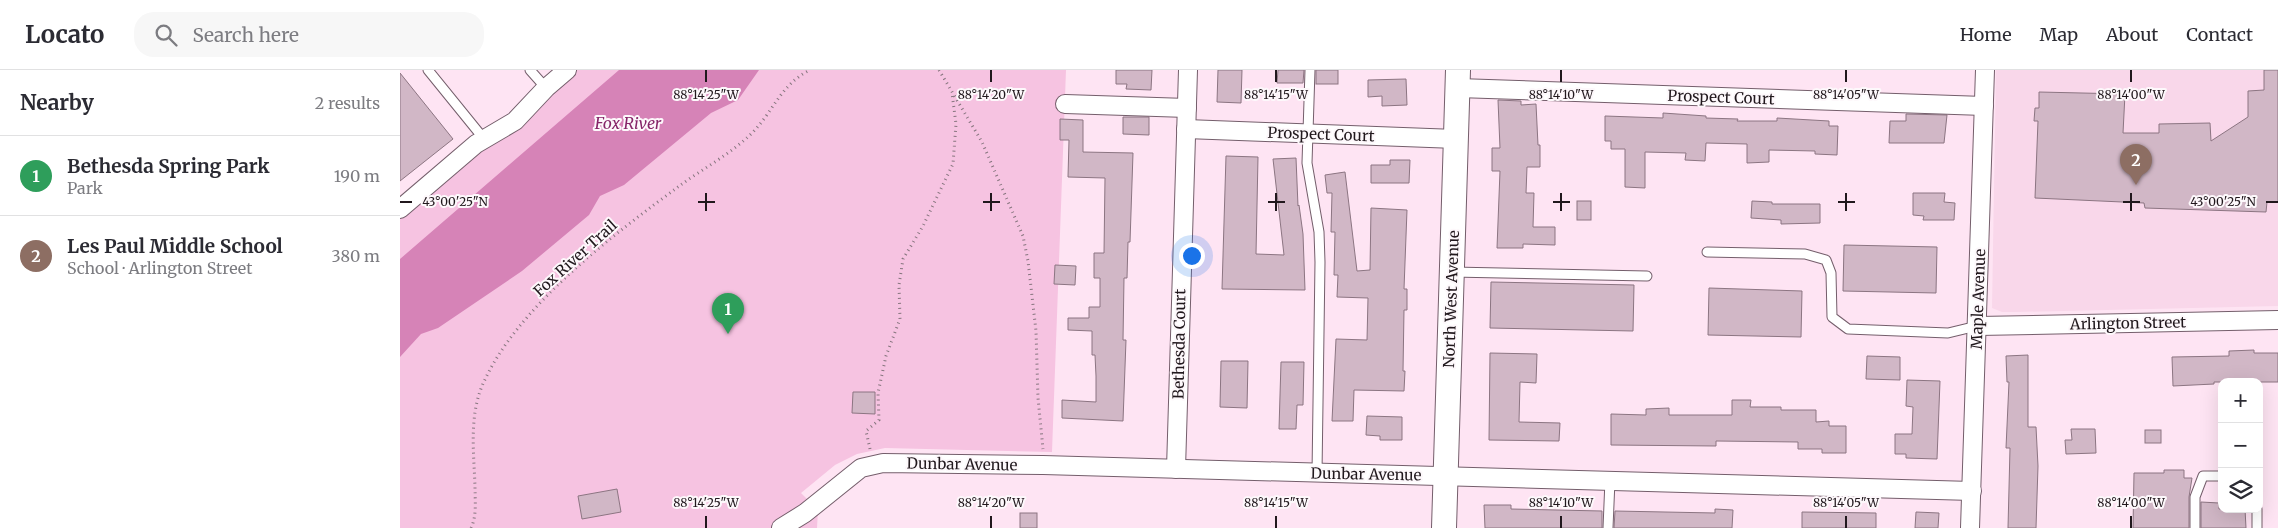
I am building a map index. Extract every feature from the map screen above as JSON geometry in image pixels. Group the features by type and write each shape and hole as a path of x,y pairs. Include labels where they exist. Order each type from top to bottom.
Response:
{"street":[{"path":"400,209 484,139 514,121 546,88 567,70"},
{"name":"Bethesda Court","path":"1176,469 1188,70"},
{"name":"Maple Avenue","path":"1970,528 1985,70"},
{"name":"Prospect Court","path":"1458,79 1984,106"},
{"name":"North West Avenue","path":"1444,528 1458,79"},
{"path":"1065,104 1187,108"},
{"name":"Prospect Court","path":"1186,129 1456,139"},
{"name":"Arlington Street","path":"1978,326 2278,320"},
{"name":"Dunbar Avenue","path":"781,528 805,513 861,468 873,464 1043,465 1972,491"}],"lane":[{"path":"428,70 484,139"},
{"path":"530,70 546,88"},
{"path":"1310,70 1307,163 1319,232 1320,262 1317,473"},
{"path":"1706,252 1806,254 1826,260 1831,273 1832,317 1848,330 1948,332 1978,326"},
{"path":"1452,272 1648,276"},
{"path":"2195,528 2195,497 2203,476 2218,476"},
{"path":"1608,528 1610,480"},
{"path":"2257,513 2257,528"}],"path":[{"name":"Fox River Trail","path":"471,528 475,507 473,434 475,410 481,388 492,365 516,330 555,289 603,246 751,134 782,92 795,78 810,70"},
{"path":"939,70 982,142 1023,236 1028,261 1036,331 1043,465"},
{"path":"873,464 866,431 879,420 878,393 886,356 900,319 899,285 903,259 923,226 953,164 956,124 951,90"}],"shaded area":[{"path":"577,70 1066,70 1052,452 885,448 857,454 835,465 801,493 818,510 817,528 400,528 400,219"},
{"path":"1996,70 2278,70 2278,306 2016,312 2002,312 1992,308"}],"water":[{"name":"Fox River","path":"619,70 759,70 738,100 711,113 624,185 600,196 589,215 522,271 438,328 421,334 400,357 400,259"}],"building":[{"path":"1116,70 1152,70 1151,90 1126,89 1127,84 1116,84"},
{"path":"1218,70 1242,70 1241,103 1217,102"},
{"path":"1278,70 1304,70 1303,83 1277,83"},
{"path":"1316,70 1338,70 1338,84 1316,84"},
{"path":"2264,70 2278,70 2278,202 2267,202 2266,212 2145,208 2144,203 2035,198 2038,121 2034,121 2035,108 2039,108 2039,92 2125,94 2123,133 2159,133 2159,124 2210,123 2211,141 2248,117 2248,91 2264,90"},
{"path":"400,73 453,139 400,181"},
{"path":"1406,79 1407,105 1382,106 1382,96 1368,97 1368,80"},
{"path":"1498,100 1521,101 1521,105 1536,104 1540,167 1527,167 1526,193 1534,193 1533,227 1555,227 1555,245 1523,244 1523,248 1497,248 1500,171 1492,171 1492,148 1500,148"},
{"path":"1663,113 1706,116 1706,118 1738,119 1737,121 1777,121 1777,118 1829,121 1829,126 1838,126 1837,155 1815,154 1815,151 1769,150 1769,162 1747,163 1747,144 1706,143 1705,161 1685,160 1686,153 1645,152 1645,188 1625,187 1625,149 1611,149 1611,141 1605,141 1605,116 1663,118"},
{"path":"1906,114 1947,115 1944,143 1889,143 1890,121 1906,121"},
{"path":"1123,117 1149,117 1149,135 1123,134"},
{"path":"1060,119 1083,120 1083,152 1133,153 1130,242 1128,242 1127,278 1124,278 1123,340 1126,340 1123,421 1062,418 1062,400 1096,402 1095,355 1092,355 1092,331 1068,330 1068,318 1089,318 1089,307 1100,307 1100,278 1094,278 1094,253 1104,253 1105,178 1068,177 1069,140 1060,140"},
{"path":"1226,156 1258,157 1256,254 1284,255 1273,159 1296,158 1298,206 1303,234 1305,290 1222,289"},
{"path":"1390,160 1410,160 1409,183 1371,183 1371,165 1390,165"},
{"path":"1345,172 1357,271 1370,270 1371,208 1407,210 1404,289 1407,289 1407,310 1404,310 1404,391 1354,390 1353,421 1332,421 1336,339 1367,340 1368,298 1337,297 1338,275 1334,275 1335,232 1331,232 1332,193 1327,193 1325,175"},
{"path":"1913,193 1945,193 1944,202 1955,203 1954,220 1923,220 1924,216 1913,215"},
{"path":"1577,201 1591,201 1591,220 1577,220"},
{"path":"1752,201 1772,202 1772,204 1820,204 1820,223 1781,224 1781,220 1751,218"},
{"path":"1844,245 1937,247 1936,293 1843,291"},
{"path":"1055,265 1076,266 1075,285 1054,284"},
{"path":"1491,282 1634,285 1633,331 1490,328"},
{"path":"1709,288 1802,291 1801,337 1708,335"},
{"path":"2254,350 2254,353 2278,353 2278,382 2263,382 2263,378 2218,378 2218,382 2214,382 2214,384 2173,386 2172,357 2229,356 2229,351"},
{"path":"1490,353 1537,354 1536,383 1520,382 1519,422 1560,423 1559,441 1489,440"},
{"path":"2028,355 2028,427 2036,427 2038,466 2036,528 2008,528 2010,448 2006,448 2009,382 2007,382 2006,356"},
{"path":"1867,356 1900,357 1900,380 1866,379"},
{"path":"1221,361 1248,361 1247,408 1220,407"},
{"path":"1281,362 1304,362 1303,405 1297,405 1296,429 1279,429"},
{"path":"1907,380 1940,381 1937,459 1906,458 1906,454 1895,454 1895,434 1912,434 1913,407 1906,406"},
{"path":"853,392 875,392 875,414 852,413"},
{"path":"1732,400 1751,400 1750,407 1781,407 1781,410 1816,410 1816,422 1829,421 1829,426 1846,426 1846,453 1822,453 1822,449 1798,449 1798,442 1716,441 1716,446 1611,445 1611,414 1646,415 1646,409 1669,408 1669,415 1732,415"},
{"path":"1367,416 1402,417 1402,440 1380,440 1380,436 1366,435"},
{"path":"2071,429 2095,429 2096,453 2066,454 2065,440 2072,440"},
{"path":"2145,430 2161,430 2161,443 2145,443"},
{"path":"2164,470 2184,470 2184,478 2192,478 2189,497 2189,528 2133,528 2134,473 2164,473"},
{"path":"617,489 621,512 582,519 578,496"},
{"path":"2201,502 2218,503 2218,513 2245,513 2246,528 2201,528"},
{"path":"1484,505 1511,505 1511,509 1602,511 1602,528 1485,528"},
{"path":"1715,509 1733,510 1732,528 1614,528 1615,511 1715,513"},
{"path":"1802,512 1876,513 1876,528 1802,528"},
{"path":"1916,512 1939,513 1938,528 1915,528"},
{"path":"1020,513 1037,513 1037,528 1020,528"}],"place":[{"name":"Les Paul Middle School","path":"2136,185"},
{"name":"Bethesda Spring Park","path":"728,334"}]}
